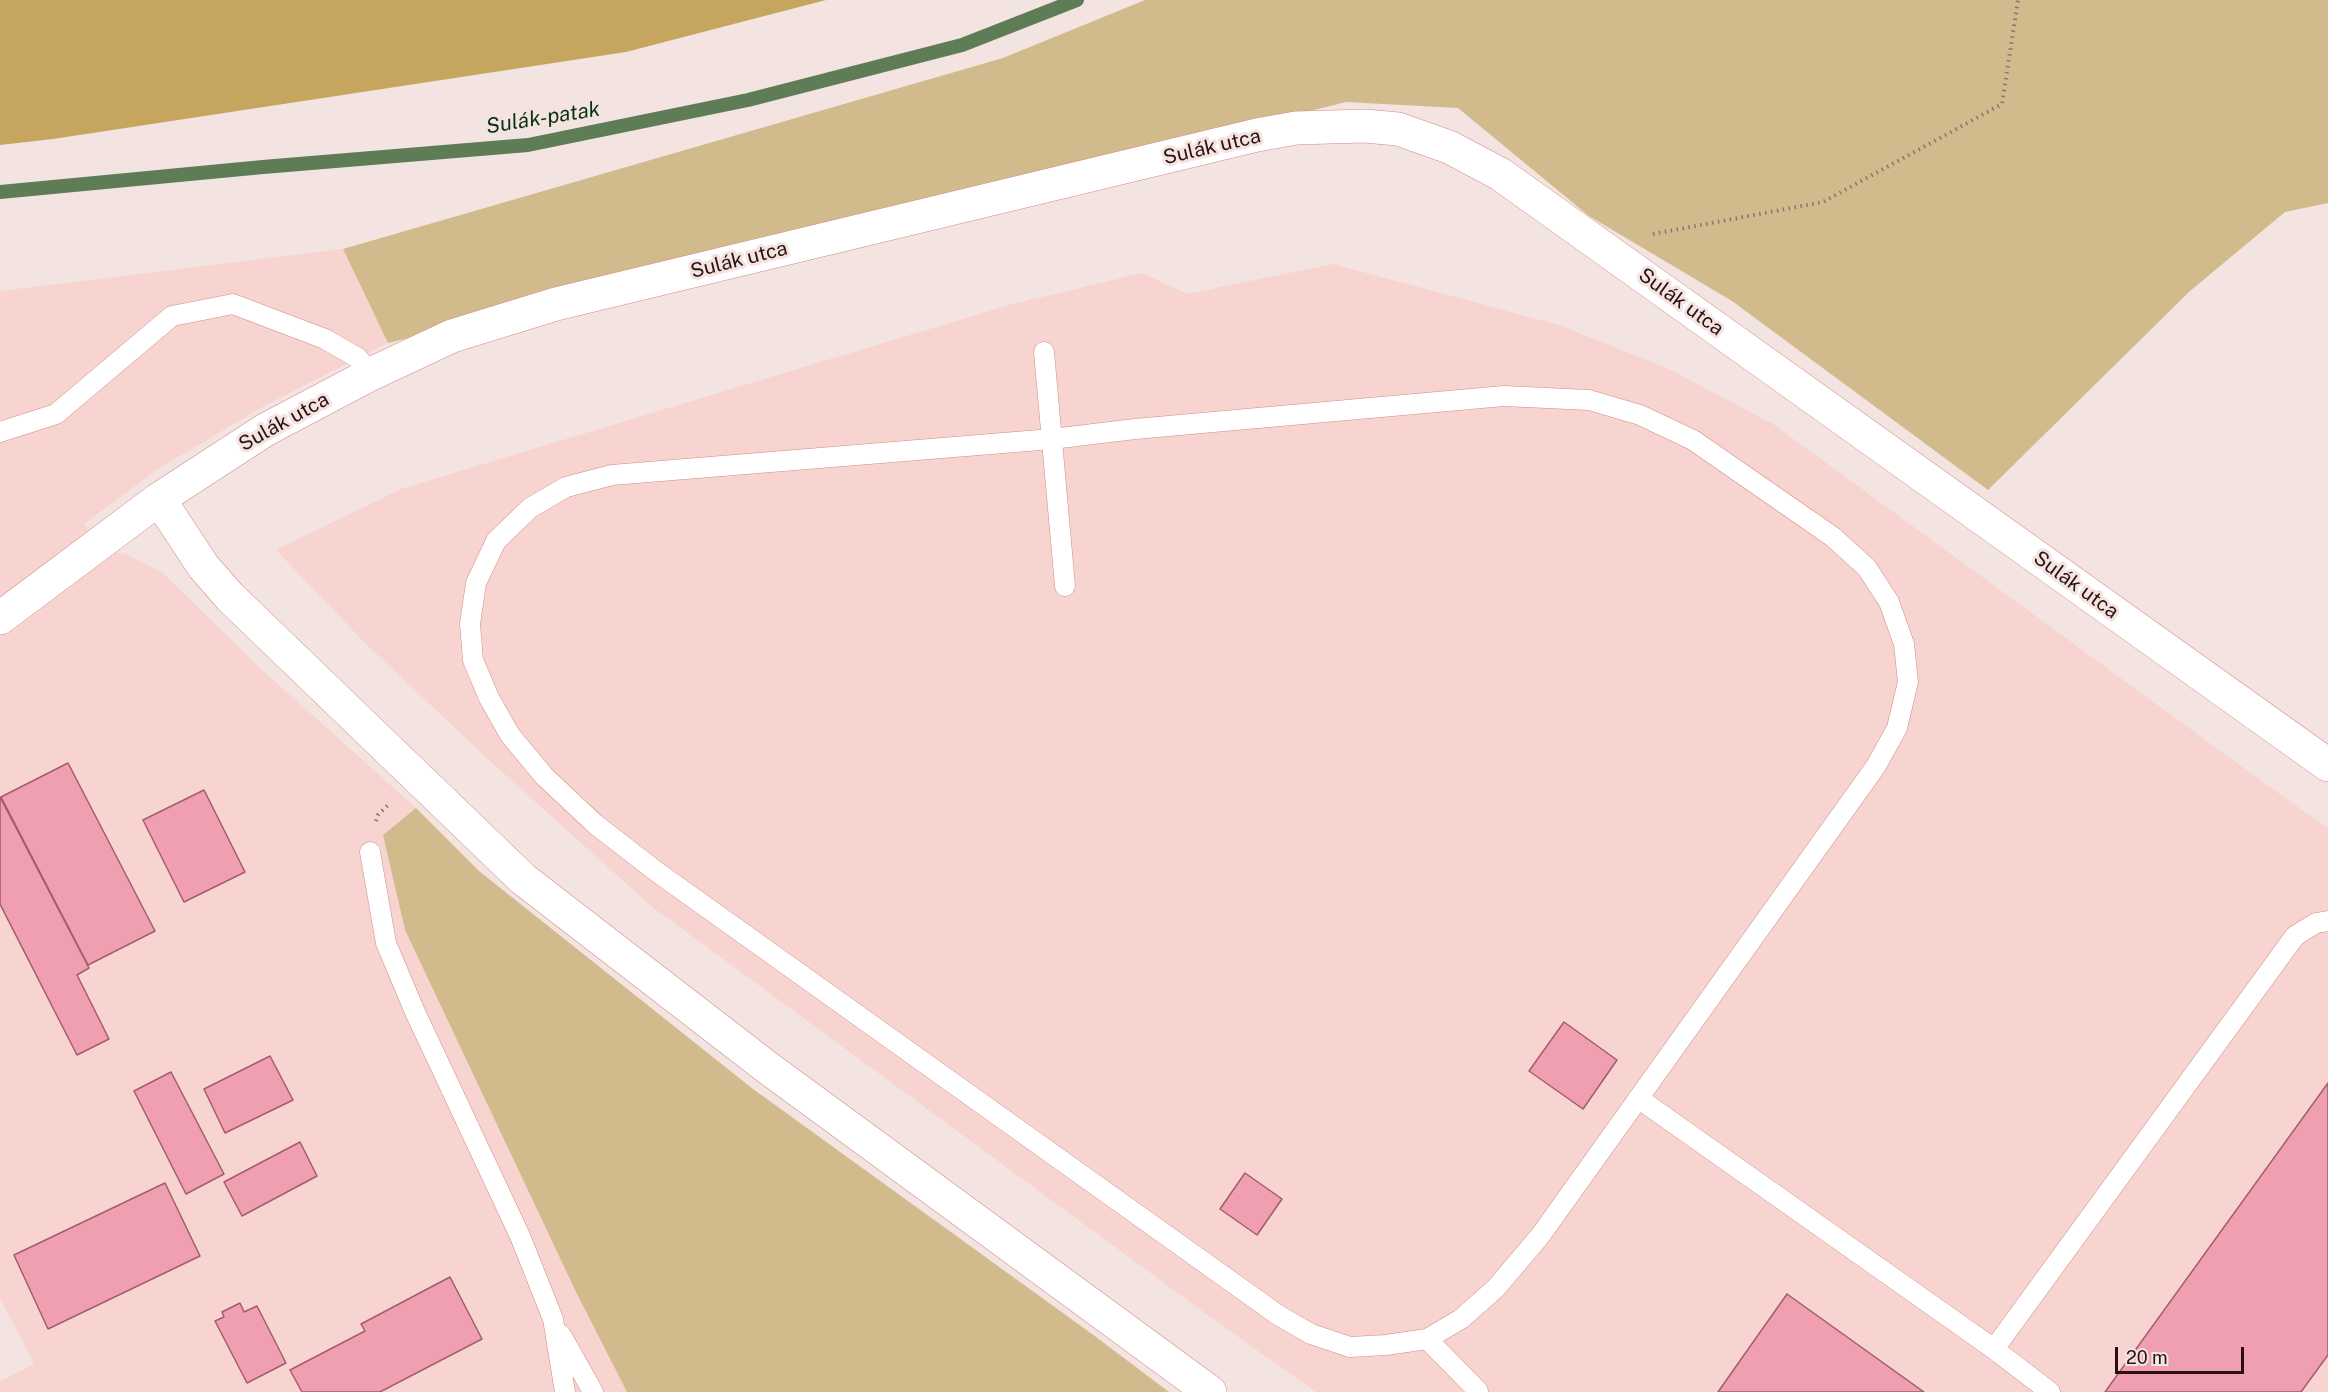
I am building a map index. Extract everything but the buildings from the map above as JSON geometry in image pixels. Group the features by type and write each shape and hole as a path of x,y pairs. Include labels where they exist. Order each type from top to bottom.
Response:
{"street":[{"name":"Sulák utca","path":"0,618 159,499 265,429 371,374 452,336 556,304 1296,128 1365,126 1398,129 1449,147 1500,174 2328,765"},
{"path":"159,499 203,566 230,597 532,886 768,1068 1210,1392"}],"lane":[{"path":"0,432 56,414 172,316 233,304 326,339 358,358 371,374"},
{"path":"1044,352 1065,586"},
{"path":"1504,396 1588,400 1640,415 1693,440 1833,537 1867,568 1889,602 1904,644 1908,682 1897,728 1876,766 1638,1098 1540,1236 1496,1288 1461,1319 1427,1339 1386,1346 1350,1347 1311,1334 1278,1315 657,872 595,824 544,776 510,735 489,698 473,660 471,624 476,584 496,542 530,508 566,487 612,475 1052,439 1135,429 1504,396"},
{"path":"369,852 386,943 415,1012 520,1236 553,1319 593,1392"},
{"path":"1994,1349 2295,936 2316,923 2328,921"},
{"path":"1638,1098 1994,1349 2050,1392"},
{"path":"553,1319 565,1392"},
{"path":"1427,1339 1478,1391"}],"path":[{"path":"1599,244 1823,202 2002,104 2018,0"},
{"path":"369,852 378,815 418,777"}],"shaded area":[{"path":"0,0 826,0 626,52 53,139 0,145"},
{"path":"1145,0 2328,0 2328,203 2285,212 2190,291 1988,490 1732,301 1589,216 1458,108 1346,102 388,343 343,249 1003,58"},
{"path":"343,249 388,343 264,406 158,469 84,524 103,550 128,555 162,572 261,669 416,808 383,835 405,930 576,1292 627,1392 0,1392 0,1381 34,1364 0,1298 0,291"},
{"path":"1333,264 1559,325 1667,368 1773,424 2328,828 2328,1392 1316,1392 1213,1319 651,906 490,761 366,644 276,550 401,489 1009,305 1142,273 1187,294"},
{"path":"416,808 479,871 753,1089 1169,1392 627,1392 576,1292 405,930 383,835"}],"waterway":[{"name":"Sulák-patak","path":"0,192 528,145 748,100 962,45 1077,0"}]}
